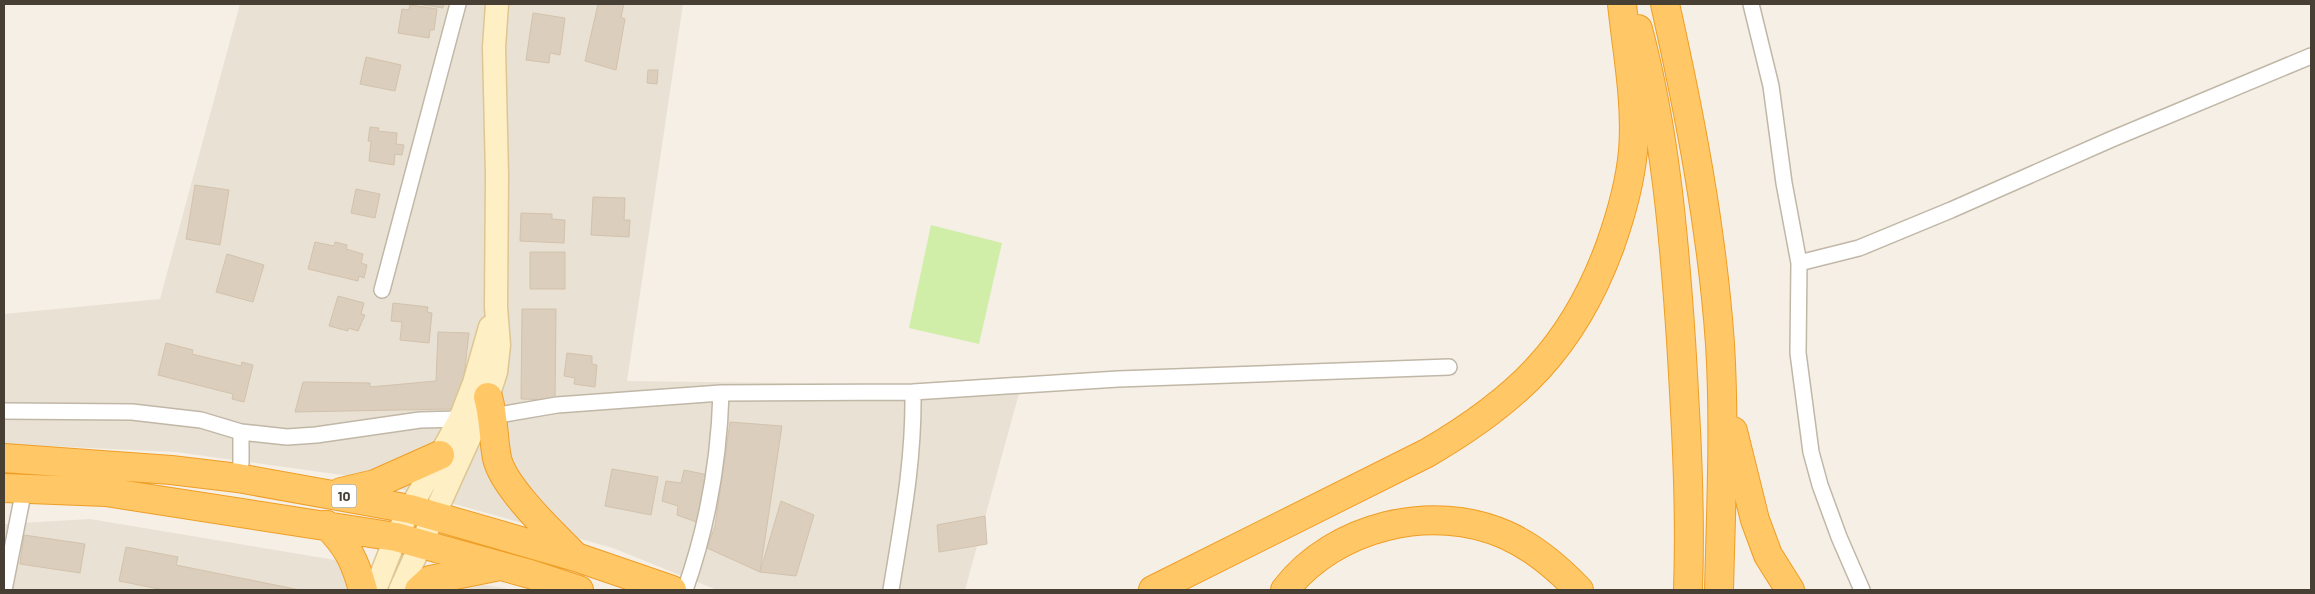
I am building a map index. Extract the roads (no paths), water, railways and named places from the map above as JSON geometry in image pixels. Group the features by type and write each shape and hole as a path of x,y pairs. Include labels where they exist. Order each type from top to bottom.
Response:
{"highway":[{"path":"1154,590 1454,437 1507,399 1552,354 1571,328 1600,272 1623,208 1629,179 1633,149 1633,120 1622,4"},
{"path":"1632,4 1653,89 1668,186 1684,388 1688,590"},
{"path":"1665,4 1700,182 1716,301 1722,385 1719,590"},
{"path":"1722,385 1755,520 1768,555 1790,590"},
{"path":"491,407 497,458 503,473 536,515 576,557"},
{"path":"332,494 375,484 440,455"},
{"name":"10","path":"4,458 171,470 238,478 332,494 422,512 576,557 672,590"},
{"name":"10","path":"14,488 106,492 327,525 408,541 501,566 579,590"},
{"path":"1285,590 1319,558 1357,536 1399,523 1443,520 1486,528 1507,535 1543,558 1579,590"},
{"path":"327,525 345,544 355,563 363,590"},
{"path":"419,590 430,580 501,566"}],"main road":[{"path":"375,590 408,541 422,512 491,407 499,345 496,307 497,175 494,47 498,4"},
{"path":"422,512 440,455 460,419 474,384 496,307"},
{"path":"400,590 408,541"}],"street":[{"path":"382,290 458,4"},
{"path":"1751,4 1770,86 1784,183 1799,262 1798,353 1812,452 1820,484 1862,590"},
{"path":"1799,262 1859,248 2311,56"},
{"path":"491,407 557,405 721,393 913,392 1118,379 1449,367"},
{"path":"890,590 910,474 913,436 913,392"},
{"path":"685,590 708,515 715,475 721,393"},
{"path":"4,411 132,412 201,420 241,432 287,437 316,435 420,420 460,419"},
{"path":"238,478 241,463 241,432"},
{"path":"4,590 14,488"}]}
